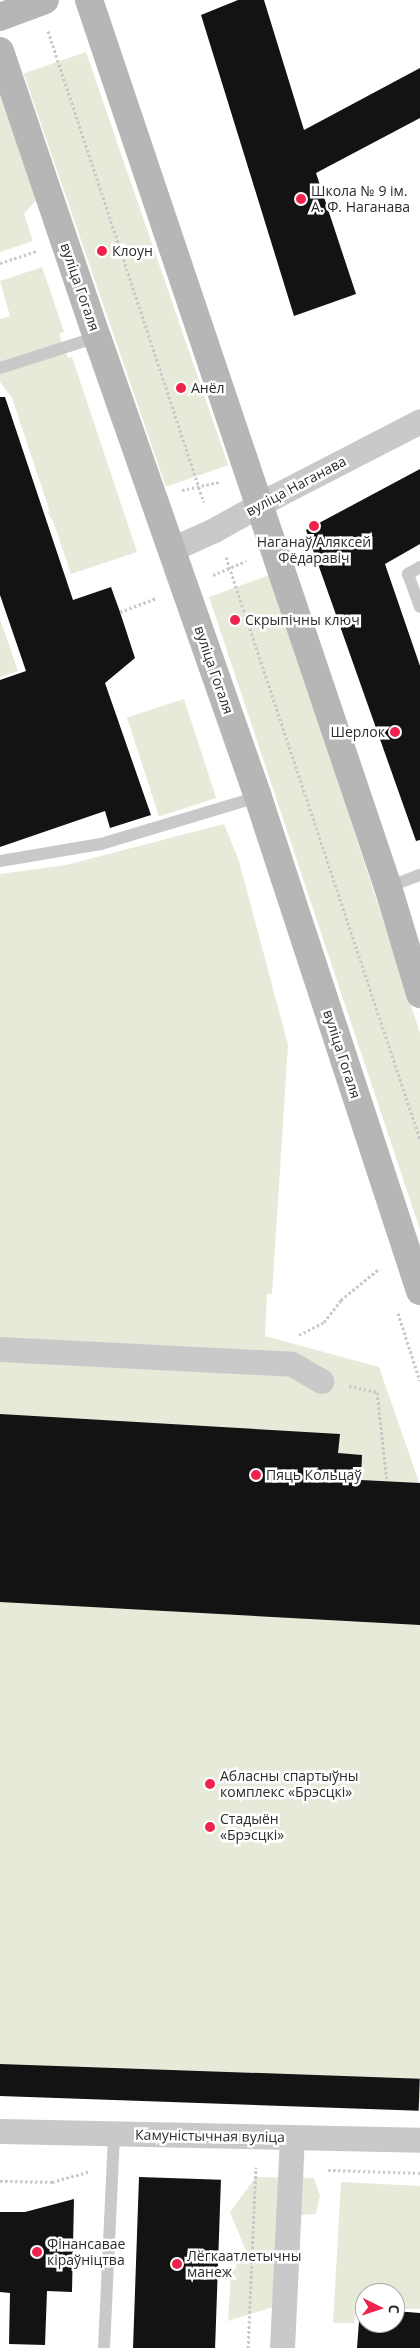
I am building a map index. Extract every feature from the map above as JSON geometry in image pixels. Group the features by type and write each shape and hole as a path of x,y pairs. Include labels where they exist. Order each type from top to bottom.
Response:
{"main road":[{"path":"89,0 388,886 420,994"},
{"path":"0,17 42,1"},
{"name":"вуліца Гогаля","path":"0,50 97,337 258,797 420,1291"}],"street":[{"name":"вуліца Наганава","path":"172,549 214,530 420,422"},
{"path":"0,1349 292,1364 321,1382"},
{"name":"Камуністычная вуліца","path":"0,2132 420,2140"},
{"path":"282,2348 292,2138"}],"lane":[{"path":"0,368 97,337"},
{"path":"420,568 408,574 420,607"},
{"path":"0,861 101,844 258,797"},
{"path":"388,886 420,875"},
{"path":"104,2348 114,2134"}],"path":[{"path":"42,1 199,485 214,530 231,568 420,1139"},
{"path":"0,263 42,249"},
{"path":"154,498 199,485 250,478"},
{"path":"120,612 159,597"},
{"path":"292,1364 293,1339 324,1322 341,1300 382,1266"},
{"path":"321,1382 377,1392 387,1481"},
{"path":"0,2180 52,2182 113,2164"},
{"path":"247,2167 420,2173"},
{"path":"248,2348 256,2168"}],"green space":[{"path":"86,52 228,465 166,487 24,73"},
{"path":"0,96 37,199 24,214 33,241 0,252"},
{"path":"42,267 64,332 59,334 68,358 72,357 137,552 71,574 53,521 48,514 49,509 12,398 0,382 0,319 10,316 0,281"},
{"path":"270,575 420,1033 420,1230 209,597"},
{"path":"0,619 18,671 0,677"},
{"path":"184,699 216,798 159,816 127,718"},
{"name":"Абласны спартыўны комплекс «Брэсцкі»","path":"224,824 239,861 288,1045 272,1294 267,1294 265,1336 379,1367 420,1485 420,2102 0,2083 0,874 66,865"},
{"path":"256,2177 314,2178 320,2196 316,2214 281,2216 273,2307 228,2321 231,2273 246,2251 230,2212"},
{"path":"341,2182 420,2186 420,2309 405,2309 405,2283 355,2283 354,2323 333,2323"}],"building":[{"path":"238,0 264,0 304,130 420,68 420,118 316,173 356,294 294,316 201,15"},
{"path":"0,397 5,397 73,600 111,587 135,658 105,683 151,815 110,828 105,811 0,847 0,680 26,671 0,595"},
{"path":"420,469 420,544 385,564 420,666 420,840 416,841 306,530"},
{"path":"0,1414 340,1434 338,1453 362,1455 361,1480 420,1483 420,1625 0,1602"},
{"path":"0,2064 420,2079 419,2111 0,2096"},
{"name":"Лёгкаатлетычны манеж","path":"139,2177 221,2180 215,2348 133,2348"},
{"name":"Фінансавае кіраўніцтва","path":"74,2199 72,2292 47,2291 45,2345 9,2344 10,2293 0,2292 0,2212 25,2212"},
{"path":"405,2312 420,2313 420,2348 357,2348 358,2333 405,2333"}],"place":[{"name":"Школа № 9 ім. А. Ф. Наганава","path":"301,199"},
{"name":"Клоун","path":"102,251"},
{"name":"Анёл","path":"181,388"},
{"name":"Наганаў Аляксей Фёдаравіч","path":"314,526"},
{"name":"Скрыпічны ключ","path":"235,620"},
{"name":"Шерлок","path":"395,732"},
{"name":"Пяць Кольцаў","path":"256,1475"},
{"name":"Абласны спартыўны комплекс «Брэсцкі»","path":"210,1784"},
{"name":"Стадыён «Брэсцкі»","path":"210,1827"},
{"name":"Фінансавае кіраўніцтва","path":"37,2252"},
{"name":"Лёгкаатлетычны манеж","path":"177,2264"}]}
